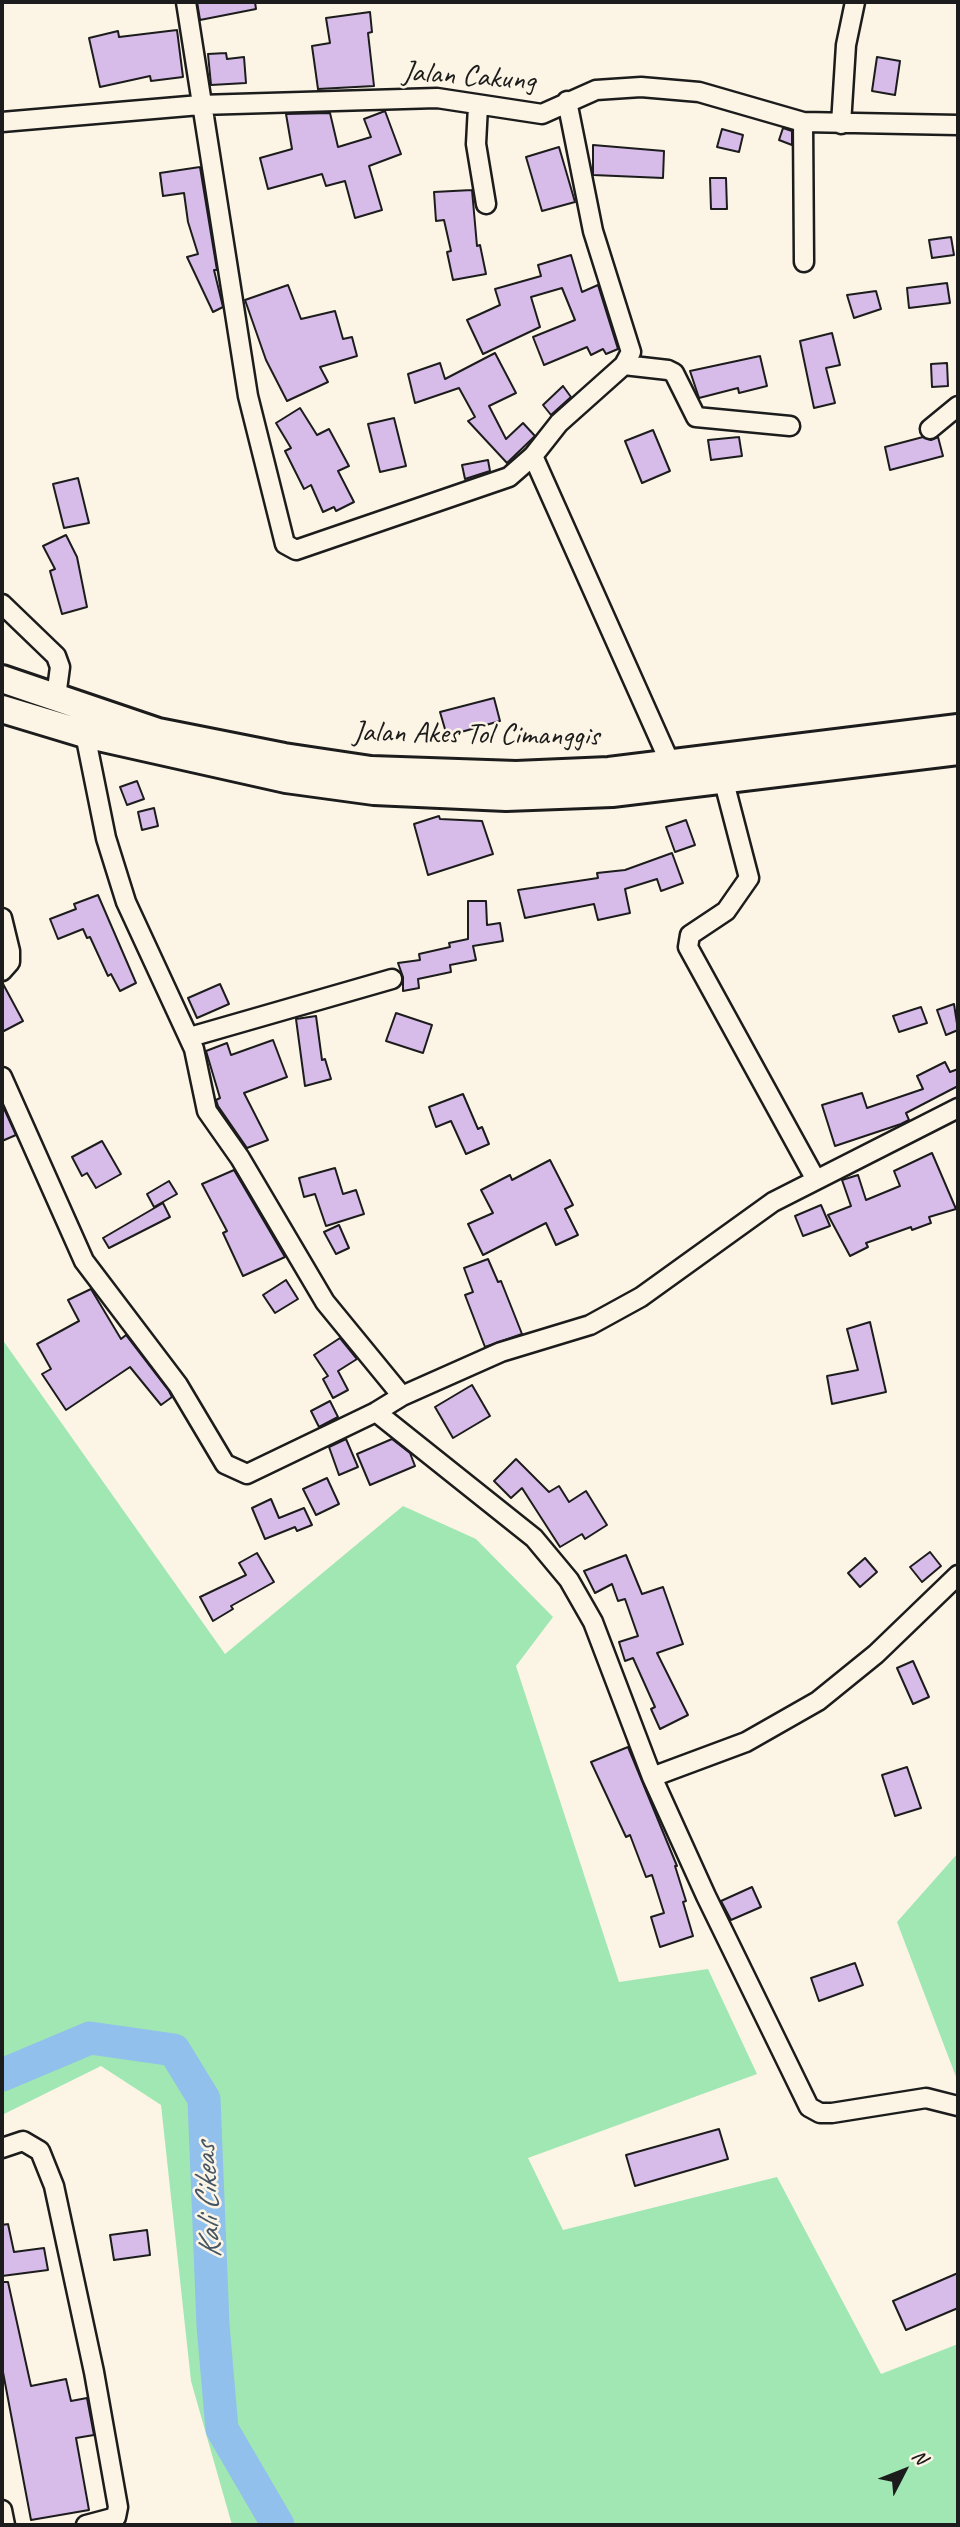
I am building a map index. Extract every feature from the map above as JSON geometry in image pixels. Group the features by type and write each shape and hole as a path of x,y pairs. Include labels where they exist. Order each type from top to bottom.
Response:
{"main road":[{"name":"Jalan Akes Tol Cimanggis","path":"2,679 158,732 284,757 371,770 516,775 610,782 724,782 958,751"},
{"name":"Jalan Akes Tol Cimanggis","path":"2,709 85,734 286,779 374,791 506,797 610,782 671,765 958,728"}],"street":[{"path":"186,2 200,105 248,396 285,544 296,550 509,477 533,456 559,423 624,365 631,352 593,231 567,101"},
{"path":"841,124 846,45 855,2"},
{"name":"Jalan Cakung","path":"2,122 200,105 437,98 542,114 596,90 641,87 688,91 803,122 958,125"},
{"path":"478,106 476,144 486,204"},
{"path":"803,122 804,262"},
{"path":"624,365 674,373 696,416 790,426"},
{"path":"930,429 958,406"},
{"path":"533,456 671,765"},
{"path":"2,604 56,656 60,667 56,697"},
{"path":"85,734 106,838 126,902 190,1037 207,1111 240,1158 325,1302 402,1396"},
{"path":"724,782 749,878 726,911 690,935 688,947 816,1180"},
{"path":"2,918 10,962 2,971"},
{"path":"190,1037 392,979"},
{"path":"2,1077 84,1261 178,1385 225,1464 247,1474 376,1412 402,1396 500,1352 590,1325 612,1314 721,1241 761,1210 958,1108"},
{"path":"376,1412 534,1538 555,1560 593,1622 652,1777 706,1896 809,2107 821,2113 832,2113 926,2098 958,2106"},
{"path":"652,1777 746,1742 818,1702 876,1654 958,1575"},
{"path":"2,2148 23,2141 40,2151 54,2186 94,2372 118,2507 116,2517 86,2525"},
{"path":"2,2510 5,2525"}],"green space":[{"path":"2,1339 225,1654 403,1506 476,1539 553,1617 516,1666 619,1982 708,1969 757,2074 528,2158 563,2230 777,2177 881,2374 958,2344 958,2525 232,2525 191,2381 161,2105 101,2066 2,2115"},
{"path":"958,1853 958,2082 897,1922"}],"building":[{"path":"197,2 255,2 256,9 200,20"},
{"path":"370,12 372,32 368,33 374,86 318,89 312,46 330,43 326,18"},
{"path":"177,30 183,77 151,81 150,76 100,87 89,38 118,31 119,37"},
{"path":"226,53 227,59 244,57 246,83 211,85 208,54"},
{"path":"877,57 900,61 895,95 872,91"},
{"path":"385,111 401,154 369,166 382,210 355,218 345,181 326,186 322,174 268,189 260,158 292,149 286,114 330,113 338,147 371,137 364,119"},
{"path":"783,128 792,131 792,145 779,140"},
{"path":"722,129 743,135 739,152 717,147"},
{"path":"593,145 664,151 663,178 593,175"},
{"path":"559,147 575,202 542,211 526,157"},
{"path":"200,167 217,270 214,270 223,307 213,312 187,257 198,254 188,222 184,193 163,196 160,173"},
{"path":"710,178 726,178 727,209 711,209"},
{"path":"472,190 477,246 480,245 486,274 453,280 447,252 451,251 444,220 436,221 434,192"},
{"path":"951,237 954,255 932,258 929,240"},
{"path":"571,255 582,292 598,285 618,349 606,354 603,349 591,355 587,347 544,365 533,337 575,320 562,288 531,297 540,327 483,354 467,320 500,305 495,289 541,276 538,265"},
{"path":"947,283 950,303 909,308 907,288"},
{"path":"288,285 301,319 335,311 343,339 352,337 357,356 320,367 328,382 287,401 266,360 245,300"},
{"path":"876,291 881,309 854,318 847,295"},
{"path":"832,333 840,365 826,368 835,403 814,408 800,341"},
{"path":"495,353 516,393 489,406 506,439 523,423 535,436 507,463 468,421 475,417 459,388 415,403 408,374 440,363 445,379"},
{"path":"760,356 767,386 739,393 738,388 699,398 690,371"},
{"path":"947,363 948,386 932,387 931,364"},
{"path":"563,386 571,397 551,415 543,405"},
{"path":"300,408 317,435 329,429 349,466 338,471 354,502 336,511 334,507 323,512 311,485 304,489 285,451 291,448 276,423"},
{"path":"394,418 406,466 380,472 368,424"},
{"path":"653,430 670,471 642,483 625,441"},
{"path":"739,437 742,456 711,460 708,440"},
{"path":"923,437 931,440 938,437 943,456 890,470 885,447"},
{"path":"488,460 490,471 465,479 462,465"},
{"path":"78,478 89,523 64,528 53,484"},
{"path":"66,535 77,557 87,607 62,614 50,571 55,569 43,546"},
{"path":"494,698 500,721 447,736 440,712"},
{"path":"137,781 144,799 127,805 120,787"},
{"path":"154,808 158,826 142,830 138,812"},
{"path":"439,816 440,819 482,821 493,854 428,875 414,824"},
{"path":"686,820 695,845 675,852 666,827"},
{"path":"672,853 683,883 661,891 657,879 625,889 630,913 598,920 594,904 525,918 518,890 598,878 597,873 625,870"},
{"path":"98,895 136,983 120,991 111,974 108,976 90,937 87,938 83,929 58,939 50,919 76,909 74,904"},
{"path":"468,901 486,901 487,925 500,923 503,941 473,946 476,960 450,965 451,972 418,979 419,988 403,991 403,977 398,963 420,960 419,954 450,947 449,943 468,939"},
{"path":"2,982 23,1021 2,1032"},
{"path":"220,984 229,1004 197,1018 188,998"},
{"path":"954,1004 958,1030 946,1035 937,1010"},
{"path":"921,1007 927,1023 899,1032 893,1016"},
{"path":"396,1013 432,1025 423,1053 386,1041"},
{"path":"316,1016 322,1060 325,1059 331,1079 305,1086 296,1019"},
{"path":"273,1040 287,1077 244,1093 268,1140 247,1148 218,1106 216,1100 220,1098 206,1051 227,1043 231,1055"},
{"path":"945,1062 950,1072 958,1069 958,1086 906,1113 909,1120 901,1124 835,1146 822,1105 862,1093 867,1108 923,1089 917,1076"},
{"path":"463,1094 478,1129 482,1127 489,1144 466,1154 451,1121 436,1127 429,1107"},
{"path":"2,1104 16,1135 2,1141"},
{"path":"102,1141 121,1174 96,1188 87,1173 82,1176 72,1157"},
{"path":"932,1153 956,1209 929,1217 931,1223 866,1243 868,1247 850,1256 828,1215 851,1206 842,1180 858,1175 866,1200 900,1186 894,1171"},
{"path":"550,1160 573,1205 565,1209 578,1235 556,1245 546,1223 483,1255 468,1224 493,1213 481,1190 510,1175 512,1180"},
{"path":"335,1168 343,1194 356,1190 364,1214 326,1226 315,1194 304,1197 299,1178"},
{"path":"234,1170 285,1257 243,1276 223,1233 227,1231 202,1184"},
{"path":"169,1181 177,1194 154,1207 147,1194"},
{"path":"163,1203 170,1217 109,1248 103,1238"},
{"path":"821,1205 830,1226 803,1236 795,1216"},
{"path":"339,1225 349,1248 336,1254 324,1232"},
{"path":"488,1259 498,1282 501,1281 522,1334 485,1347 465,1295 473,1292 464,1268"},
{"path":"286,1280 298,1299 275,1313 263,1295"},
{"path":"91,1289 121,1339 126,1335 169,1391 172,1397 161,1405 130,1367 66,1410 42,1374 51,1369 37,1344 79,1321 68,1300"},
{"path":"870,1322 886,1392 832,1404 827,1376 858,1370 847,1329"},
{"path":"340,1338 357,1359 338,1371 348,1390 333,1398 323,1379 328,1376 314,1355"},
{"path":"472,1385 490,1416 453,1438 435,1407"},
{"path":"330,1401 338,1417 319,1427 311,1411"},
{"path":"346,1439 358,1467 339,1475 329,1447"},
{"path":"392,1439 410,1453 415,1466 370,1485 357,1454"},
{"path":"516,1459 549,1492 559,1486 569,1502 586,1491 607,1525 585,1539 582,1534 560,1547 522,1488 511,1498 494,1481"},
{"path":"327,1478 339,1504 316,1515 303,1489"},
{"path":"271,1499 279,1518 304,1508 312,1525 297,1531 295,1527 265,1539 252,1508"},
{"path":"930,1552 941,1566 922,1582 910,1567"},
{"path":"257,1553 274,1582 231,1606 233,1609 213,1621 200,1597 246,1575 239,1563"},
{"path":"626,1555 642,1594 663,1587 683,1644 657,1653 688,1715 660,1729 651,1709 655,1707 633,1658 625,1661 619,1642 638,1636 625,1599 618,1601 612,1584 595,1593 584,1571"},
{"path":"865,1558 877,1572 860,1587 848,1573"},
{"path":"913,1661 929,1697 913,1704 897,1668"},
{"path":"628,1747 677,1866 686,1901 683,1902 693,1936 660,1947 651,1917 664,1913 652,1875 646,1877 630,1835 626,1837 591,1762"},
{"path":"907,1767 921,1808 895,1816 882,1775"},
{"path":"752,1887 761,1907 731,1920 721,1901"},
{"path":"855,1963 863,1985 819,2001 811,1978"},
{"path":"719,2129 728,2159 635,2186 626,2155"},
{"path":"8,2224 14,2252 44,2248 48,2270 2,2276 2,2225"},
{"path":"147,2230 150,2255 114,2260 110,2235"},
{"path":"958,2273 958,2308 906,2330 893,2301"},
{"path":"2,2282 8,2282 31,2386 66,2379 71,2401 87,2398 94,2435 76,2438 89,2510 31,2520 2,2367"}],"waterway":[{"name":"Kali Cikeas","path":"2,2075 90,2038 174,2050 204,2099 213,2325 222,2429 278,2525"}]}
